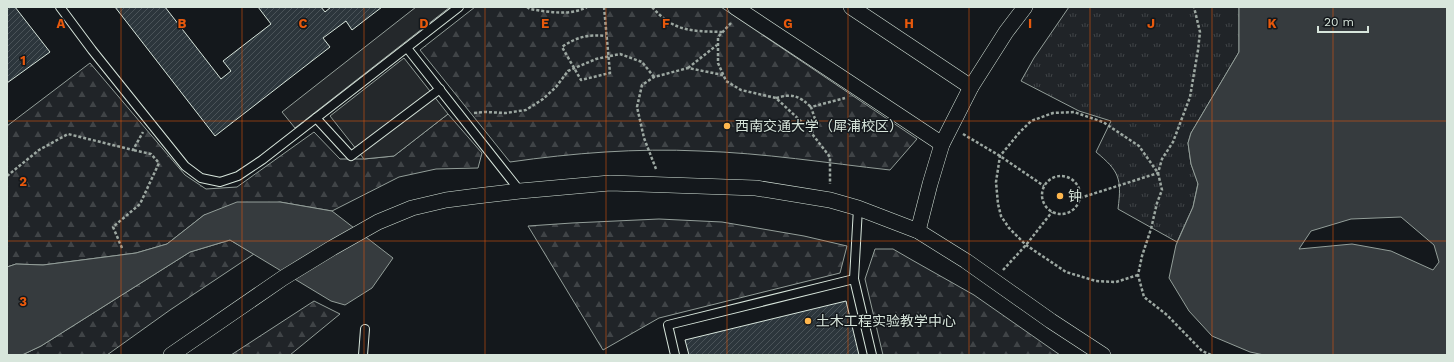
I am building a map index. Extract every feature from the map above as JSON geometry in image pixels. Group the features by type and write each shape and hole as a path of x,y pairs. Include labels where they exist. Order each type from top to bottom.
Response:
{"street":[{"path":"851,7 971,87"},
{"path":"918,231 942,144 971,87 1006,32 1025,7"},
{"path":"739,10 942,144"},
{"path":"171,355 283,278 332,248 378,222 412,208 446,200 520,191 610,183 756,188 830,200 858,208 918,231 994,280 1051,321 1103,355"}],"lane":[{"path":"60,7 92,50 185,166 202,178 220,182 238,176 262,160 460,7"},
{"path":"407,48 520,191"},
{"path":"316,118 351,156 440,89"},
{"path":"858,208 854,280 872,355"},
{"path":"675,355 668,325 854,280"},
{"path":"362,355 365,329"}],"path":[{"path":"527,7 530,9 556,13 581,10 587,7"},
{"path":"604,7 610,73 581,80 562,47 572,40 584,36 606,36"},
{"path":"652,7 669,22 680,29 722,32"},
{"path":"1158,173 1162,159 1173,142 1190,97 1200,32 1194,7"},
{"path":"739,10 734,20 718,37 718,62 726,81 741,90 776,98 788,95 800,97 811,107 816,122 812,134"},
{"path":"662,185 644,138 637,106 642,85 654,77 688,68 718,45"},
{"path":"464,120 470,114 485,112 506,113 526,110 543,99 556,87 568,71 596,59 608,56 620,54 642,62 654,77"},
{"path":"688,68 723,75"},
{"path":"811,107 865,93"},
{"path":"776,98 806,126 830,157 830,200"},
{"path":"1138,274 1116,282 1096,281 1066,272 1026,245 1009,228 1001,216 998,204 996,182 1000,156 1031,121 1053,113 1074,112 1103,122 1139,146 1158,173 1162,190 1157,203 1138,274 1144,297 1166,315 1202,351 1211,355"},
{"path":"133,150 149,121"},
{"path":"951,126 1000,156 1044,186"},
{"path":"7,176 39,150 68,134 151,154 159,163 140,204 113,227 122,248"},
{"path":"1080,198 1158,173"},
{"path":"1064,176 1075,183 1079,188 1080,198 1076,207 1072,211 1060,214 1052,212 1044,205 1042,193 1044,186 1052,178 1064,176"},
{"path":"994,280 1026,245 1052,212"}],"green space":[{"path":"475,7 721,7 917,139 890,170 748,154 676,150 605,152 510,162 420,50"},
{"path":"1069,7 1239,7 1239,52 1191,133 1188,143 1191,164 1198,183 1193,207 1177,242 1118,209 1119,182 1117,176 1110,165 1096,152 1111,121 1079,111 1021,81 1034,58"},
{"path":"90,63 185,175 206,189 237,187 314,132 340,159 364,159 394,156 448,114 482,153 478,168 436,169 399,177 332,211 280,202 204,215 167,244 136,253 43,265 16,264 7,267 7,126"},
{"path":"659,219 722,222 804,236 847,246 840,273 659,318 603,350 528,226"},
{"path":"230,240 254,254 170,310 107,355 22,355 41,346 190,252"},
{"path":"875,249 893,249 974,295 1060,355 883,355 865,279"},
{"path":"314,301 340,314 290,355 231,355"}],"shaded area":[{"path":"416,7 450,7 295,128 282,112"},
{"path":"1239,7 1447,7 1447,355 1264,355 1250,352 1212,336 1189,311 1169,278 1176,245 1193,207 1198,184 1191,164 1188,143 1191,133 1239,52","holes":["1401,217 1434,245 1439,262 1433,270 1391,251 1352,244 1299,249 1311,231 1351,219"]},
{"path":"404,58 448,114 394,156 364,159 330,116"},
{"path":"237,202 280,202 332,211 393,258 372,288 345,305 331,301 230,240 190,252 41,346 22,355 7,355 7,267 16,264 43,265 136,253 167,244 204,215"}],"building":[{"path":"7,7 15,7 50,52 7,83"},
{"path":"115,7 165,7 221,79 231,71 223,61 271,24 258,7 321,7 325,12 331,7 382,7 352,30 346,21 323,38 330,47 215,136"},
{"name":"土木工程实验教学中心","path":"846,301 859,355 689,355 685,340"}],"place":[{"name":"西南交通大学（犀浦校区）","path":"727,126"},
{"name":"钟","path":"1060,196"},
{"name":"土木工程实验教学中心","path":"808,321"}]}
